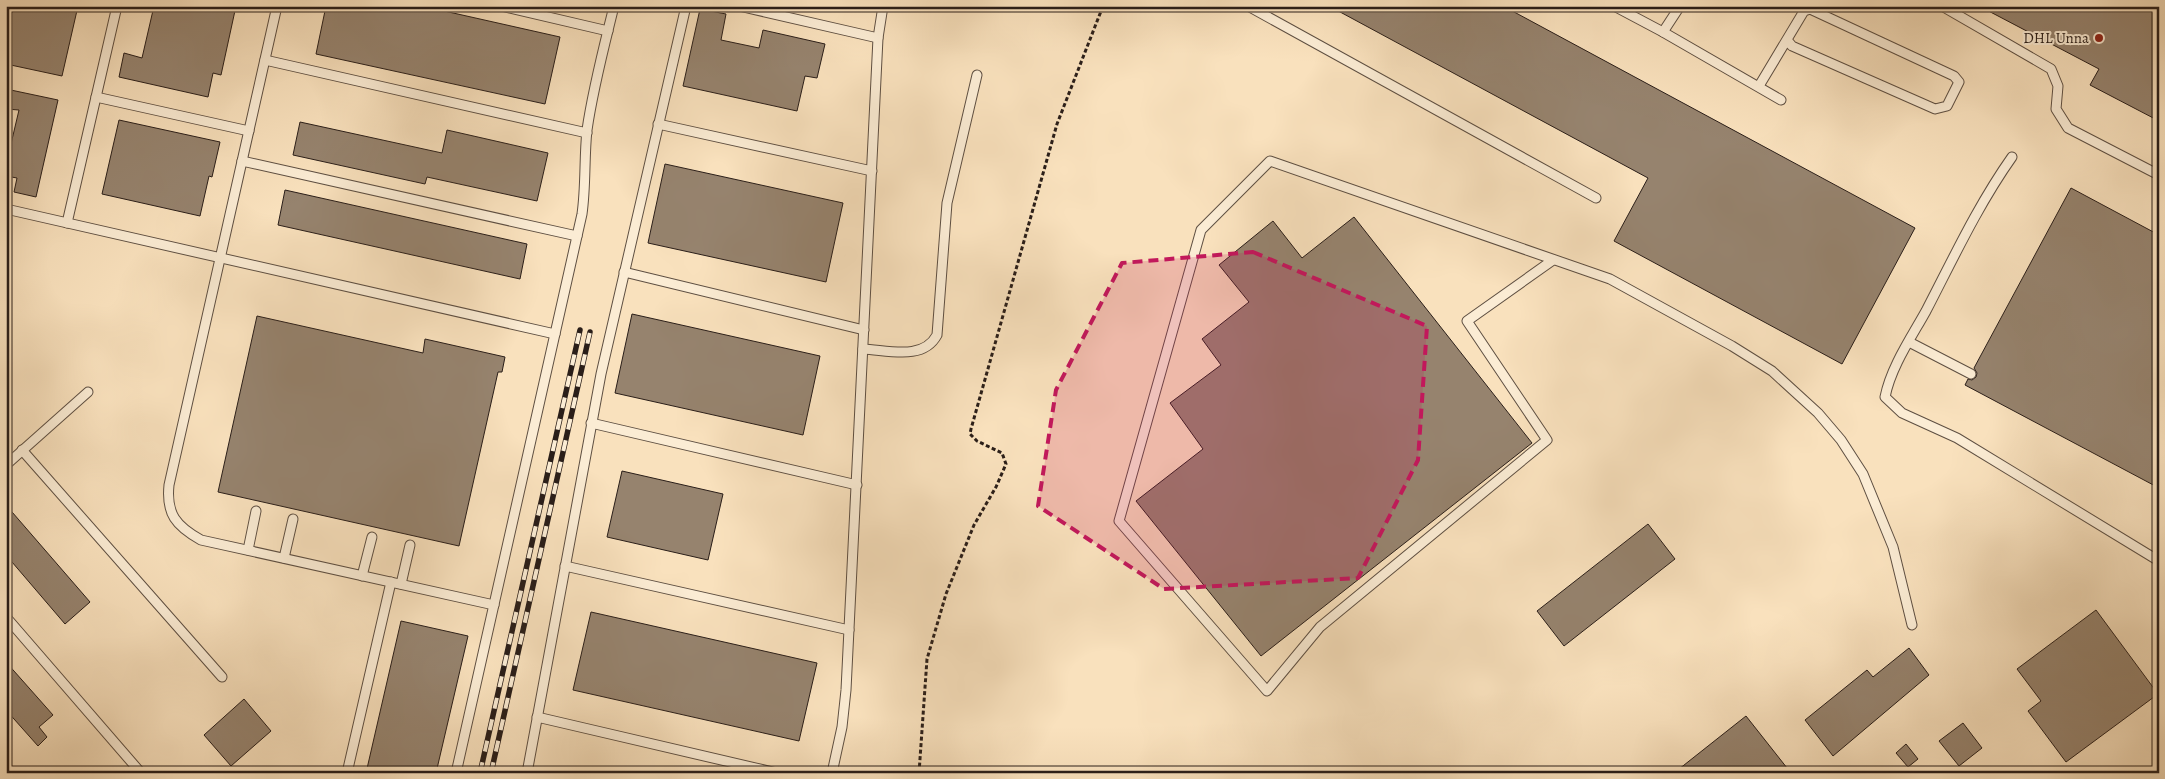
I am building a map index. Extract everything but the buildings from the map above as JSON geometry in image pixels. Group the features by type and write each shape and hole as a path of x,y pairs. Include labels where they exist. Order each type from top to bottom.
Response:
{"lane":[{"path":"67,223 117,6"},
{"path":"277,6 169,485 168,499 171,513 178,524 200,540 494,605"},
{"path":"500,6 608,31"},
{"path":"456,773 577,236 585,192 587,133 592,98 614,6"},
{"path":"527,773 600,374 686,6"},
{"path":"739,6 878,38"},
{"path":"832,773 842,727 849,630 878,38 882,6"},
{"path":"1248,6 1596,198"},
{"path":"1614,6 1781,100"},
{"path":"1663,32 1680,6"},
{"path":"1942,6 2051,69 2058,86 2056,110 2068,128 2159,176"},
{"path":"1759,86 1786,40 1804,11 1810,9 1954,76 1959,82 1947,106 1935,109 1792,46 1786,40"},
{"path":"265,60 587,133"},
{"path":"863,348 921,350 933,342 937,335 947,203 978,76"},
{"path":"96,96 249,131"},
{"path":"658,124 872,171"},
{"path":"2012,157 1993,184 1887,384 1884,397 1902,413 1957,438 2159,561"},
{"path":"242,161 577,236"},
{"path":"1553,260 1467,321 1547,440 1320,627 1267,692 1119,521 1201,230 1270,161 1610,279 1732,346 1772,371 1818,413 1841,440 1863,474 1892,547 1912,625"},
{"path":"6,210 555,334"},
{"path":"624,272 864,330"},
{"path":"1909,342 1971,374"},
{"path":"6,465 88,392"},
{"path":"592,423 857,485"},
{"path":"22,450 222,677"},
{"path":"248,550 256,511"},
{"path":"284,558 293,519"},
{"path":"362,576 372,537"},
{"path":"401,584 410,545"},
{"path":"565,566 849,630"},
{"path":"347,773 391,582"},
{"path":"6,617 142,773"},
{"path":"537,717 777,773"}],"path":[{"path":"919,773 927,659 946,594 974,525 996,487 1006,464 1002,453 977,441 970,434 971,429 1057,124 1103,6"}],"highlighted area":[{"path":"1253,252 1427,326 1418,460 1358,578 1164,589 1038,506 1056,390 1122,263"}],"railway":[{"path":"480,773 580,330"},
{"path":"491,773 590,332"}],"place":[{"name":"DHL Unna","path":"2099,38"}]}
